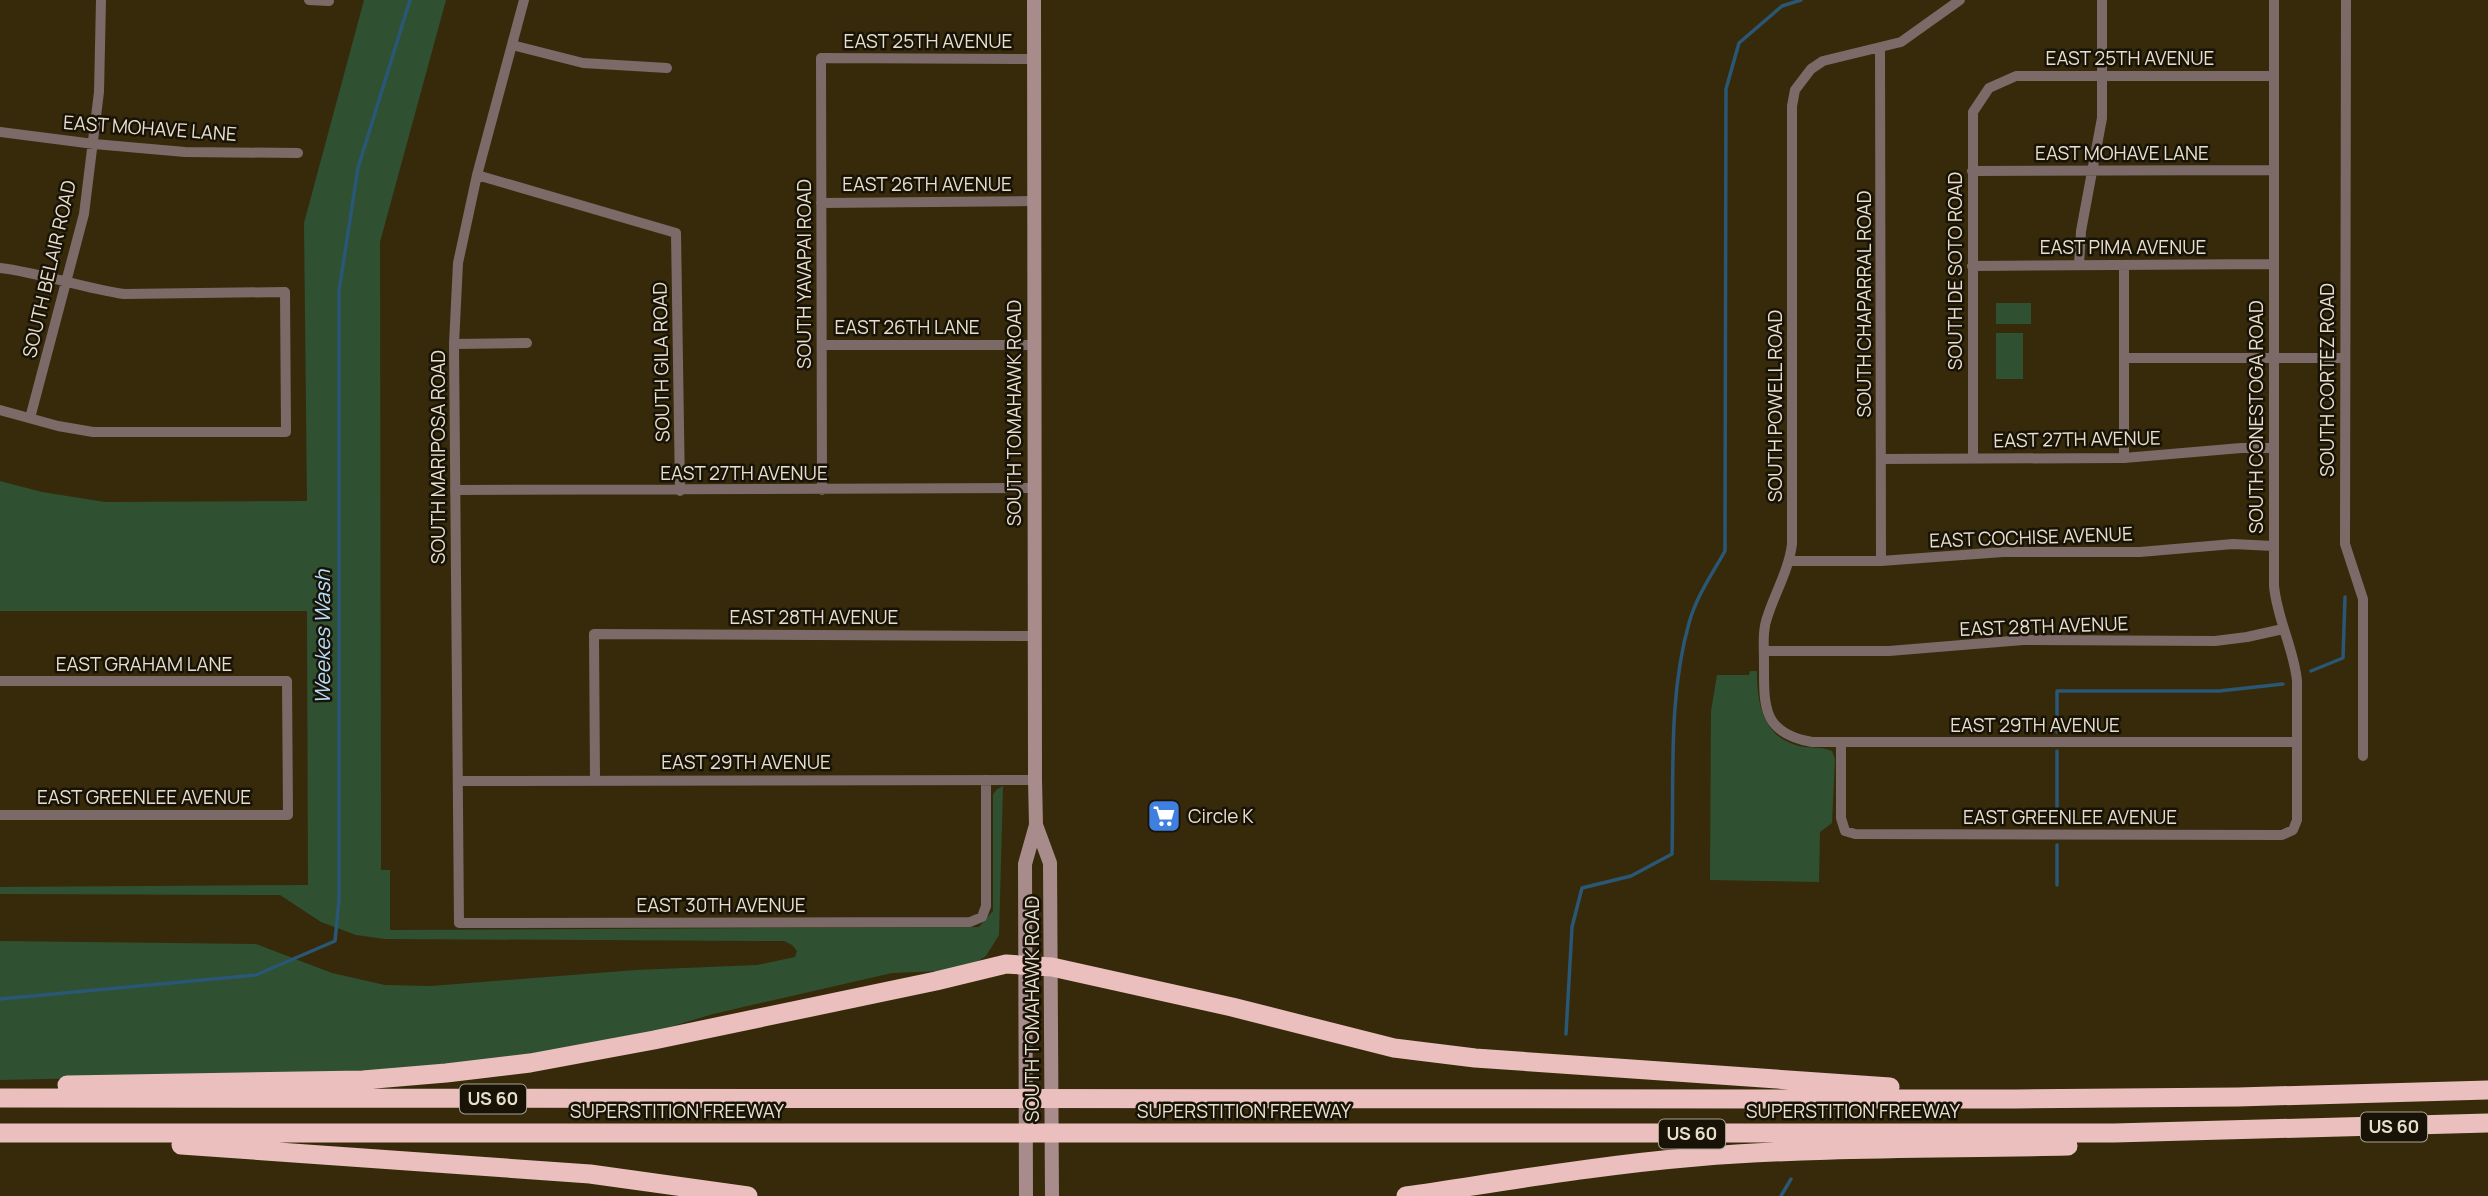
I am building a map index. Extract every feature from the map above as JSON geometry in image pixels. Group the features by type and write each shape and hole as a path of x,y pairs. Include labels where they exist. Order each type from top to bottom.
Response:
{"highway":[{"path":"0,1088 363,1080 530,1063 936,981 1006,964 1052,967 1232,1007 1394,1048 1475,1058 2016,1099"},
{"name":"SUPERSTITION FREEWAY","path":"0,1098 2016,1099 2437,1092 2488,1088"},
{"name":"SUPERSTITION FREEWAY","path":"0,1133 2086,1133 2300,1130 2488,1123"},
{"path":"1406,1196 1580,1170 1695,1157 1784,1152 2113,1145 2300,1130"},
{"path":"61,1133 162,1143 590,1174 748,1196"}],"main road":[{"name":"SOUTH TOMAHAWK ROAD","path":"1026,1196 1025,864 1036,825 1033,488 1034,0"},
{"name":"SOUTH TOMAHAWK ROAD","path":"1036,825 1050,863 1052,1196"}],"street":[{"name":"SOUTH BELAIR ROAD","path":"30,418 84,214 99,92 101,0"},
{"path":"309,0 329,1"},
{"name":"SOUTH MARIPOSA ROAD","path":"459,923 454,344 458,263 477,175 524,0"},
{"path":"1880,48 1900,42 1960,0"},
{"path":"2080,265 2081,231 2102,118 2102,0"},
{"name":"SOUTH CONESTOGA ROAD","path":"2274,0 2273,546 2276,602 2296,672 2297,820 2293,830"},
{"name":"SOUTH CORTEZ ROAD","path":"2346,0 2345,544 2363,599 2363,756"},
{"path":"512,45 583,63 667,68"},
{"name":"SOUTH POWELL ROAD","path":"1777,728 1768,714 1764,696 1764,632 1767,616 1790,561 1792,544 1792,106 1802,78 1823,61 1880,48"},
{"name":"SOUTH CHAPARRAL ROAD","path":"1880,48 1881,561"},
{"name":"EAST 25TH AVENUE","path":"821,58 1034,59"},
{"name":"SOUTH YAVAPAI ROAD","path":"821,58 822,491"},
{"name":"EAST 25TH AVENUE","path":"1989,88 2016,76 2274,76"},
{"name":"SOUTH DE SOTO ROAD","path":"1973,458 1973,112 1989,88"},
{"name":"EAST MOHAVE LANE","path":"0,132 185,152 298,153"},
{"name":"EAST MOHAVE LANE","path":"1972,171 2273,170"},
{"name":"SOUTH GILA ROAD","path":"477,175 676,233 680,491"},
{"name":"EAST 26TH AVENUE","path":"821,202 1033,201"},
{"name":"EAST PIMA AVENUE","path":"1972,266 2273,264"},
{"path":"2124,265 2124,458"},
{"path":"0,268 34,272 124,294 285,292 286,432 93,432 0,410"},
{"path":"454,344 527,343"},
{"name":"EAST 26TH LANE","path":"822,345 1033,345"},
{"path":"2124,358 2344,358"},
{"name":"EAST 27TH AVENUE","path":"1882,459 2124,458 2241,448 2274,448"},
{"name":"EAST 27TH AVENUE","path":"456,490 822,491 1033,488"},
{"name":"EAST COCHISE AVENUE","path":"1790,561 1881,561 2003,552 2140,552 2233,544 2273,546"},
{"name":"EAST 28TH AVENUE","path":"1764,651 1889,651 2023,640 2215,641 2283,629"},
{"name":"EAST 28TH AVENUE","path":"595,779 594,634 1034,636"},
{"name":"EAST GRAHAM LANE","path":"0,681 287,681 288,814"},
{"name":"EAST 29TH AVENUE","path":"1777,728 1792,738 1841,743 2296,742"},
{"name":"EAST GREENLEE AVENUE","path":"1841,743 1841,818 1845,831 1855,834 2282,835 2293,830"},
{"name":"EAST 29TH AVENUE","path":"458,780 1035,780"},
{"name":"EAST 30TH AVENUE","path":"459,923 970,922 982,917 986,906 986,780"},
{"name":"EAST GREENLEE AVENUE","path":"0,815 288,814"}],"green space":[{"path":"364,0 446,0 380,242 381,870 390,870 390,930 979,927 993,911 993,795 1003,786 999,935 986,956 975,963 942,971 892,973 713,1014 650,1033 524,1056 367,1072 0,1080 0,941 256,944 332,973 385,985 431,986 636,970 757,965 795,957 797,951 784,941 385,939 356,935 321,922 280,895 0,894 0,887 308,885 307,611 0,611 0,481 42,492 105,502 307,501 304,223"},
{"path":"1996,303 2031,303 2031,324 1996,324"},
{"path":"1996,333 2023,333 2023,379 1996,379"},
{"path":"1750,671 1757,671 1758,695 1764,717 1777,735 1799,746 1832,751 1835,759 1832,823 1820,832 1819,882 1710,880 1711,711 1717,675 1749,675"}],"waterway":[{"name":"Weekes Wash","path":"0,999 256,975 335,941 339,900 339,291 358,168 410,0"},
{"path":"1566,1034 1572,927 1582,888 1631,876 1672,854 1673,738 1682,651 1696,604 1725,551 1726,89 1739,43 1782,6 1801,0"},
{"path":"2311,671 2343,658 2345,597"},
{"path":"2057,732 2057,691 2219,691 2283,684"},
{"path":"2057,751 2057,824"},
{"path":"2057,845 2057,885"},
{"path":"1781,1196 1791,1179"}],"place":[{"name":"Circle K","path":"1164,816"}]}
